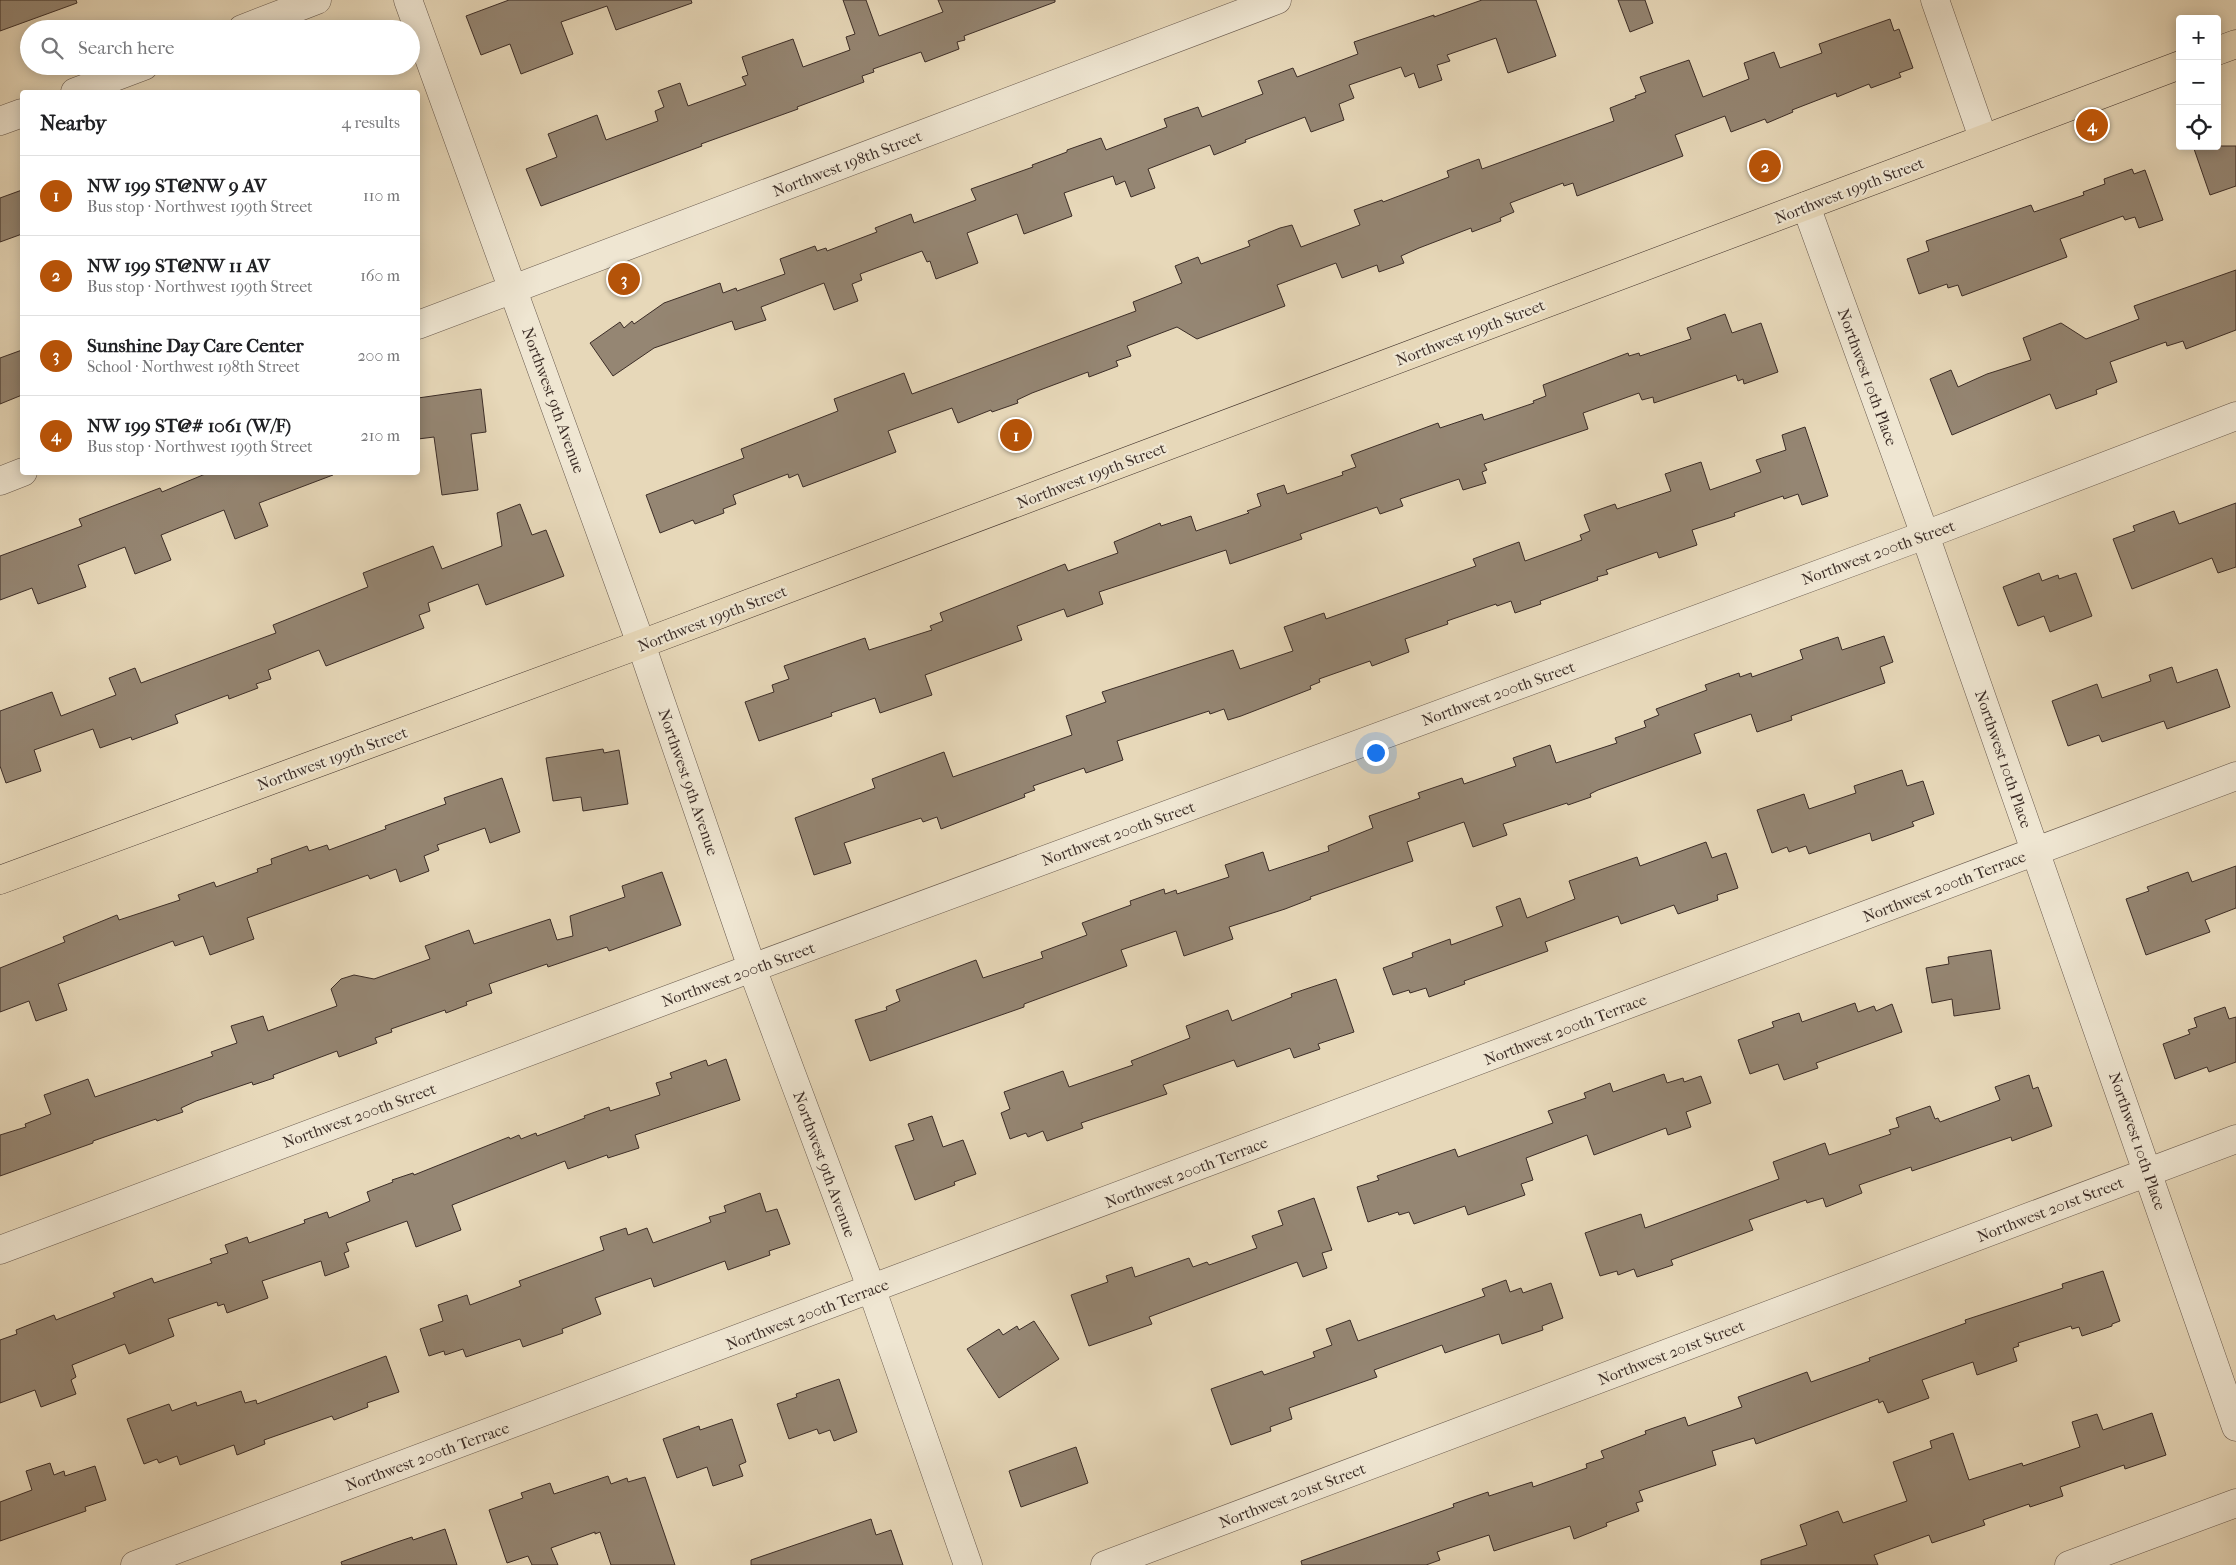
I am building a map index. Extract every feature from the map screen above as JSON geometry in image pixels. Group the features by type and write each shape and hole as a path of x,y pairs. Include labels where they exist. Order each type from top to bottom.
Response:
{"main road":[{"path":"2221,50 2236,44"},
{"name":"Northwest 199th Street","path":"0,880 642,644 2176,66"}],"street":[{"path":"266,20 318,0"},
{"name":"Northwest 9th Avenue","path":"408,0 415,20"},
{"name":"Northwest 198th Street","path":"420,324 1277,0"},
{"path":"1935,0 1983,138"},
{"name":"Northwest 9th Avenue","path":"420,33 642,644 752,968 872,1290 968,1565"},
{"path":"80,90 120,75"},
{"path":"0,121 20,114"},
{"name":"Northwest 10th Place","path":"1806,206 2037,851 2236,1428"},
{"name":"Northwest 200th Street","path":"0,1250 752,968 1925,535 2236,416"},
{"path":"0,481 20,473"},
{"name":"Northwest 200th Terrace","path":"135,1565 872,1290 2236,776"},
{"name":"Northwest 201st Street","path":"1105,1565 2236,1139"},
{"path":"2069,1565 2236,1503"}],"building":[{"path":"0,0 76,0 77,3 30,20 20,20 20,24 0,31"},
{"path":"509,0 691,0 692,3 616,30 607,6 561,22 573,54 521,74 510,44 481,55 466,16"},
{"path":"843,0 866,0 879,36 943,12 938,0 1055,0 1055,2 964,36 965,40 957,42 959,49 925,62 921,52 873,69 874,72 862,76 864,82 797,107 798,109 701,144 702,146 541,206 526,169 557,157 548,134 597,115 606,140 658,121 655,111 664,107 658,91 680,83 688,106 746,85 742,77 748,75 742,57 793,39 803,67 850,50 846,37 855,34"},
{"path":"1482,0 1536,0 1556,56 1508,73 1496,38 1447,55 1450,61 1437,65 1442,80 1419,88 1414,73 1405,77 1401,67 1349,85 1354,98 1339,104 1344,120 1311,132 1305,117 1245,140 1246,142 1214,155 1210,145 1148,169 1155,188 1131,197 1125,181 1116,185 1113,176 1064,193 1072,216 1024,234 1017,214 967,233 978,263 936,279 930,261 927,262 922,251 860,274 862,280 852,284 858,301 834,310 824,283 761,307 766,320 735,330 732,321 654,348 613,376 590,343 620,322 624,328 632,321 634,324 664,303 720,283 723,293 736,288 737,291 785,274 780,259 815,246 817,251 826,248 827,251 877,232 875,228 911,214 914,223 976,200 971,189 1033,167 1032,165 1067,152 1067,150 1101,138 1106,150 1167,127 1164,119 1198,107 1202,117 1263,94 1258,81 1293,68 1297,77 1358,54 1354,42"},
{"path":"1618,0 1645,0 1653,23 1630,32"},
{"path":"1890,19 1894,31 1899,29 1913,68 1899,73 1901,77 1871,88 1869,84 1837,97 1836,93 1792,110 1793,112 1767,123 1765,119 1731,132 1725,116 1675,135 1683,156 1577,196 1573,183 1564,186 1563,183 1510,203 1514,212 1500,218 1501,221 1472,232 1471,228 1419,248 1401,256 1404,263 1379,272 1377,265 1342,278 1336,263 1277,285 1285,306 1197,339 1177,327 1127,346 1131,356 1116,361 1118,366 1089,377 1088,372 1032,393 1017,400 1018,403 992,412 991,410 958,423 952,408 888,431 896,452 803,487 798,474 789,478 788,474 733,495 736,504 723,509 724,513 695,524 693,520 660,533 646,495 744,458 741,449 838,411 834,399 904,373 912,394 1136,311 1133,302 1182,283 1175,266 1198,257 1201,264 1250,246 1248,241 1280,228 1292,225 1301,247 1360,225 1354,210 1382,200 1383,202 1449,177 1447,171 1479,159 1482,169 1614,121 1610,108 1646,92 1640,77 1689,60 1703,97 1749,79 1744,63 1774,52 1780,68 1822,53 1819,44"},
{"path":"2221,146 2236,146 2236,186 2210,195 2194,150 2221,150"},
{"path":"2132,169 2134,174 2145,170 2163,220 2139,228 2135,217 2125,220 2123,216 2060,239 2067,257 1962,296 1958,285 1948,288 1947,284 1919,294 1907,259 1929,251 1926,241 2031,205 2034,212 2084,195 2083,192 2105,184 2104,179"},
{"path":"20,191 20,235 0,242 0,198"},
{"path":"2236,270 2236,330 2186,349 2183,341 2167,346 2166,342 2110,362 2117,382 2096,390 2097,394 2056,409 2050,394 1952,435 1930,379 1951,370 1958,387 1987,374 2031,360 2023,338 2061,323 2086,339 2139,319 2134,306"},
{"path":"1725,314 1732,333 1761,323 1778,372 1744,384 1743,379 1738,381 1736,375 1654,403 1653,397 1642,400 1639,393 1583,413 1588,429 1484,464 1487,470 1482,472 1486,483 1463,490 1459,479 1400,499 1403,506 1380,514 1377,507 1300,534 1302,539 1230,564 1226,550 1099,592 1103,604 1067,617 1064,609 1017,626 1022,640 925,675 932,695 880,713 875,698 831,713 832,716 759,741 745,702 774,692 772,685 789,679 784,666 865,638 869,650 932,630 930,626 943,621 940,613 1065,564 1068,571 1118,553 1114,542 1160,523 1161,526 1191,516 1196,531 1249,513 1247,511 1261,506 1257,494 1284,485 1287,494 1343,475 1342,472 1356,467 1351,455 1438,423 1440,428 1482,414 1484,420 1534,403 1533,401 1546,396 1543,385 1628,353 1629,356 1639,353 1640,356 1691,339 1687,328"},
{"path":"20,351 20,396 0,404 0,358"},
{"path":"481,389 486,432 471,434 478,490 442,495 434,437 420,439 420,398"},
{"path":"1805,427 1828,496 1802,505 1798,494 1784,499 1783,496 1734,513 1735,516 1692,530 1697,545 1659,558 1657,552 1606,570 1608,574 1597,577 1598,580 1540,601 1541,604 1515,613 1511,601 1497,606 1496,604 1447,621 1448,624 1405,639 1409,652 1372,666 1370,661 1319,679 1320,682 1310,686 1311,689 1241,716 1228,720 1224,709 1210,714 1209,711 1117,741 1123,760 1086,773 1084,768 1033,786 1035,790 1024,794 1025,797 941,829 937,817 923,822 921,818 844,843 851,863 814,875 795,818 875,788 872,779 944,752 953,777 1072,735 1066,716 1106,702 1102,692 1233,650 1240,669 1293,651 1284,627 1324,613 1326,619 1476,566 1473,559 1519,542 1525,561 1582,540 1580,535 1590,531 1584,515 1615,504 1617,509 1671,491 1665,474 1701,462 1710,490 1761,472 1756,460 1786,450 1782,435"},
{"path":"203,475 333,475 259,503 268,526 235,539 224,510 161,535 171,560 135,574 125,547 78,565 86,587 38,604 32,588 0,600 0,556 82,526 79,519 160,488 162,492"},
{"path":"2236,503 2236,567 2218,573 2212,558 2132,589 2113,539 2135,531 2133,526 2174,511 2179,524"},
{"path":"520,504 532,535 546,530 564,576 486,605 478,584 428,603 430,611 419,615 424,628 326,666 319,650 268,670 271,679 256,684 258,688 229,699 228,695 175,715 178,723 132,740 131,737 100,748 93,729 34,750 41,771 6,783 0,766 0,711 52,692 61,716 116,695 109,678 135,668 141,683 276,633 273,625 368,587 363,573 433,546 442,569 502,546 497,513"},
{"path":"2039,573 2042,581 2058,575 2059,579 2076,573 2092,616 2050,632 2044,616 2018,626 2003,587"},
{"path":"1884,636 1893,662 1880,667 1885,683 1791,716 1792,720 1757,732 1751,714 1694,734 1701,753 1598,790 1590,794 1591,797 1503,824 1507,835 1473,847 1464,822 1407,842 1413,861 1310,897 1311,899 1285,909 1229,927 1233,939 1184,956 1176,931 1121,950 1127,966 1024,1004 1024,1007 870,1061 855,1020 887,1010 886,1007 900,1001 896,990 976,960 983,978 1043,958 1041,952 1087,935 1082,923 1131,905 1130,901 1164,889 1165,894 1176,890 1177,894 1229,877 1225,865 1263,852 1269,871 1329,851 1328,846 1373,828 1369,816 1420,798 1418,793 1462,778 1464,784 1516,766 1513,758 1550,745 1556,763 1617,743 1615,738 1646,727 1644,721 1659,715 1656,709 1707,690 1705,685 1739,673 1740,677 1751,673 1752,677 1803,659 1800,650 1838,637 1842,650"},
{"path":"2172,667 2177,683 2217,669 2230,707 2167,729 2164,721 2102,742 2099,735 2068,746 2052,701 2097,684 2102,698 2151,681 2149,675"},
{"path":"603,749 604,753 619,750 628,804 583,811 581,797 553,801 546,758"},
{"path":"1902,770 1907,786 1923,781 1934,814 1912,822 1914,826 1872,841 1870,833 1809,854 1806,846 1789,852 1787,847 1772,853 1757,810 1804,794 1809,809 1856,793 1854,786"},
{"path":"502,778 520,832 490,843 485,828 437,845 439,850 424,856 429,871 400,882 396,869 370,879 368,875 247,918 254,939 210,955 203,936 175,946 173,941 58,984 67,1010 36,1021 29,1001 0,1012 0,968 65,942 63,937 117,915 119,920 180,900 178,895 214,882 216,887 258,872 257,869 272,864 271,859 307,846 309,851 327,845 329,850 386,829 385,826 446,804 444,798"},
{"path":"1706,842 1712,858 1726,853 1738,888 1717,895 1718,900 1678,914 1674,905 1621,924 1618,916 1545,942 1548,951 1464,981 1465,984 1429,997 1426,988 1410,993 1409,990 1393,995 1383,968 1413,957 1412,953 1450,939 1451,945 1503,926 1496,907 1520,898 1527,918 1575,899 1569,881 1637,857 1640,866"},
{"path":"2236,866 2236,908 2205,920 2210,932 2146,955 2126,899 2149,891 2147,887 2188,872 2192,882"},
{"path":"662,872 681,925 609,951 607,947 548,967 547,964 489,984 492,993 466,1002 467,1005 446,1013 445,1010 391,1029 392,1032 375,1038 377,1043 339,1057 337,1051 273,1075 274,1078 253,1085 252,1082 196,1101 181,1108 183,1112 157,1121 156,1119 93,1141 93,1143 0,1176 0,1135 26,1127 25,1124 51,1114 44,1095 88,1079 95,1097 213,1056 211,1052 237,1043 231,1026 263,1016 268,1031 337,1006 331,989 341,979 354,975 374,979 430,959 425,946 469,930 474,944 550,919 557,940 573,936 570,916 625,897 622,886"},
{"path":"1991,950 2000,1009 1954,1016 1952,999 1932,1003 1926,968 1949,964 1948,957"},
{"path":"1336,979 1354,1032 1318,1044 1320,1049 1294,1058 1290,1048 1237,1067 1234,1060 1163,1085 1167,1094 1081,1123 1083,1128 1047,1141 1043,1131 1028,1137 1026,1133 1010,1139 1001,1113 1010,1109 1004,1092 1063,1071 1069,1087 1133,1065 1131,1061 1190,1038 1186,1026 1228,1010 1232,1021 1292,997 1291,994"},
{"path":"1855,1003 1858,1012 1874,1006 1876,1011 1892,1004 1902,1032 1816,1063 1818,1068 1784,1080 1778,1064 1750,1074 1738,1040 1774,1027 1772,1022 1799,1013 1802,1022"},
{"path":"2225,1007 2229,1019 2236,1017 2236,1062 2209,1072 2207,1067 2175,1079 2163,1044 2190,1034 2188,1030 2197,1027 2194,1018"},
{"path":"726,1059 740,1100 635,1135 639,1148 608,1158 607,1155 568,1169 565,1161 452,1205 461,1230 416,1247 407,1221 346,1243 349,1251 344,1253 349,1267 325,1276 321,1261 262,1281 268,1298 227,1313 224,1304 218,1306 217,1302 168,1319 174,1336 129,1354 125,1344 72,1365 76,1377 71,1380 76,1394 41,1407 35,1390 0,1403 0,1340 17,1334 16,1330 54,1315 56,1320 115,1297 113,1293 152,1278 154,1283 212,1263 210,1259 228,1253 225,1245 247,1237 249,1243 305,1223 304,1220 327,1212 329,1218 370,1201 367,1192 393,1182 392,1180 413,1173 414,1175 509,1137 510,1139 519,1135 521,1139 536,1133 537,1136 609,1107 610,1111 660,1095 656,1083 672,1078 670,1073 706,1060 708,1066"},
{"path":"1664,1074 1667,1083 1683,1078 1684,1082 1701,1076 1711,1103 1686,1112 1691,1127 1668,1135 1666,1128 1594,1155 1587,1135 1526,1158 1533,1180 1521,1184 1525,1195 1468,1215 1465,1206 1414,1224 1409,1212 1399,1215 1398,1212 1368,1222 1357,1187 1379,1180 1377,1176 1455,1149 1458,1157 1553,1123 1548,1111 1586,1098 1584,1093 1610,1083 1613,1092"},
{"path":"2029,1075 2033,1089 2038,1087 2052,1126 2012,1141 2011,1137 1912,1171 1911,1167 1859,1185 1862,1193 1826,1207 1823,1198 1807,1203 1806,1200 1749,1220 1753,1230 1671,1260 1673,1265 1637,1277 1634,1269 1618,1275 1617,1271 1600,1276 1585,1233 1641,1214 1645,1228 1779,1179 1773,1162 1825,1143 1829,1155 1891,1134 1889,1130 1899,1127 1896,1118 1930,1106 1935,1119 1938,1118 1940,1122 2000,1100 1995,1087"},
{"path":"932,1116 943,1147 963,1140 976,1174 954,1182 955,1185 915,1200 895,1146 914,1140 908,1124"},
{"path":"760,1193 766,1212 777,1209 790,1244 769,1251 770,1255 728,1270 725,1261 654,1287 651,1278 595,1298 601,1314 562,1329 563,1333 523,1347 520,1339 466,1357 463,1349 445,1355 444,1351 429,1356 420,1329 443,1321 438,1305 467,1295 470,1305 521,1286 519,1281 604,1250 600,1237 626,1228 628,1235 647,1228 653,1243 711,1222 709,1217 726,1212 724,1206"},
{"path":"1314,1198 1332,1250 1322,1253 1327,1268 1303,1277 1297,1262 1149,1317 1152,1324 1089,1346 1071,1295 1108,1282 1106,1276 1132,1267 1135,1277 1189,1258 1193,1267 1207,1262 1209,1265 1257,1248 1252,1236 1283,1225 1278,1211"},
{"path":"2103,1271 2120,1321 2112,1324 2112,1326 2082,1336 2079,1327 2072,1329 2071,1326 2018,1343 2019,1346 2013,1348 2017,1361 1977,1375 1973,1362 1922,1380 1929,1398 1888,1413 1883,1401 1879,1403 1878,1399 1756,1444 1754,1438 1712,1451 1716,1465 1639,1491 1643,1501 1636,1503 1639,1511 1606,1523 1607,1526 1574,1539 1570,1526 1494,1551 1489,1535 1437,1552 1440,1560 1426,1565 1302,1565 1301,1561 1454,1507 1453,1504 1488,1492 1489,1496 1532,1482 1533,1487 1587,1468 1586,1464 1604,1458 1601,1451 1646,1434 1645,1431 1685,1417 1688,1426 1742,1407 1738,1397 1807,1372 1811,1382 1870,1361 1869,1358 1966,1323 1965,1320 2063,1288 2062,1284"},
{"path":"1506,1280 1510,1292 1521,1288 1523,1293 1551,1283 1563,1318 1542,1326 1543,1330 1502,1344 1499,1334 1445,1353 1442,1345 1374,1370 1377,1377 1289,1408 1292,1419 1270,1427 1271,1431 1231,1445 1211,1389 1262,1371 1264,1375 1315,1357 1313,1352 1332,1345 1326,1329 1350,1320 1358,1341 1485,1296 1482,1289"},
{"path":"1034,1321 1059,1359 999,1398 967,1349 999,1329 1003,1335 1017,1326 1019,1330"},
{"path":"386,1356 399,1392 367,1403 368,1407 334,1420 332,1416 264,1440 265,1444 237,1455 234,1445 180,1465 177,1456 159,1463 157,1459 144,1464 127,1419 169,1404 172,1411 196,1402 197,1406 241,1391 245,1403 256,1400 257,1404"},
{"path":"839,1379 857,1432 834,1441 830,1430 819,1434 817,1429 789,1439 777,1404 797,1397 796,1394"},
{"path":"2152,1413 2166,1455 2125,1469 2124,1465 2060,1487 2063,1496 2030,1507 2029,1504 1983,1520 1985,1525 1932,1543 1929,1535 1874,1555 1878,1565 1761,1565 1761,1560 1807,1545 1800,1525 1838,1511 1843,1523 1907,1501 1893,1462 1932,1448 1930,1441 1953,1433 1969,1480 2022,1463 2023,1466 2080,1447 2072,1422 2097,1414 2103,1430"},
{"path":"732,1419 746,1462 739,1465 743,1476 713,1486 707,1467 677,1478 663,1439 699,1426 700,1430"},
{"path":"1076,1447 1088,1483 1021,1507 1009,1471"},
{"path":"50,1463 54,1475 64,1471 65,1476 95,1466 106,1500 85,1507 86,1511 0,1541 0,1502 32,1490 26,1471"},
{"path":"608,1476 611,1484 627,1478 628,1482 645,1477 675,1565 611,1565 600,1532 595,1534 595,1532 551,1548 558,1565 532,1565 528,1556 507,1563 489,1510 523,1498 521,1493 550,1483 554,1494"},
{"path":"871,1519 876,1535 891,1530 903,1565 751,1565 751,1560"},
{"path":"445,1529 457,1565 342,1565 341,1562 412,1537 413,1540"}],"place":[{"name":"NW 199 ST@# 1061 (W/F)","path":"2092,125"},
{"name":"NW 199 ST@NW 11 AV","path":"1765,166"},
{"name":"Sunshine Day Care Center","path":"624,279"},
{"name":"NW 199 ST@NW 9 AV","path":"1016,435"}]}
